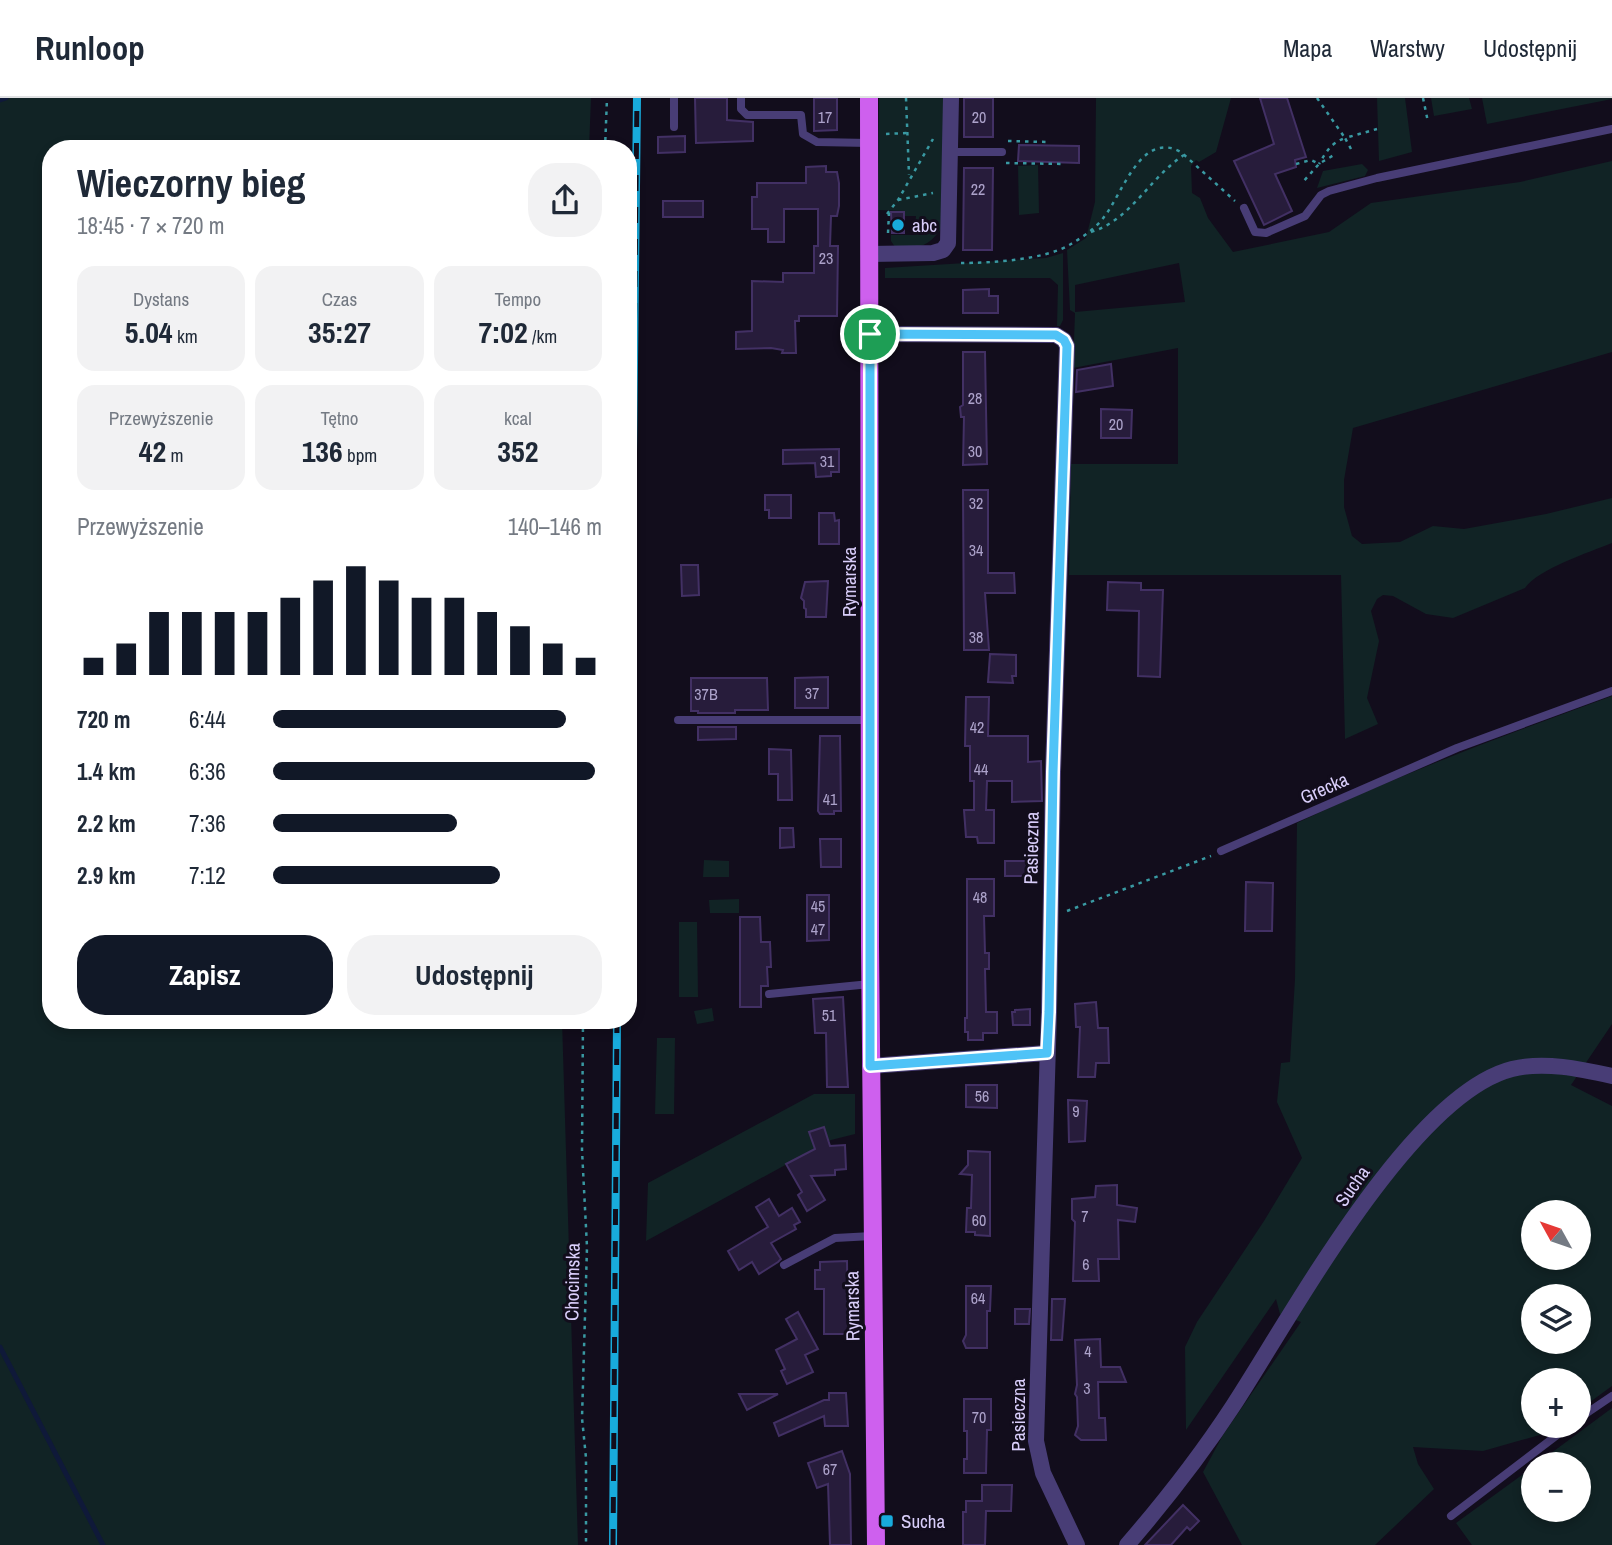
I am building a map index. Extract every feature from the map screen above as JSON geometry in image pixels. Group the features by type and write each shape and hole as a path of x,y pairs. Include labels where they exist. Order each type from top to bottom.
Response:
{"main road":[{"name":"Rymarska","path":"869,98 870,1066 876,1545"}],"street":[{"path":"869,254 933,253 943,250 948,243 951,98"},
{"name":"Pasieczna","path":"870,334 1056,335 1064,340 1067,346 1036,1441 1043,1473 1077,1545"},
{"path":"870,1066 1047,1053"},
{"name":"Sucha","path":"1127,1545 1166,1499 1208,1442 1377,1186 1412,1142 1435,1119 1460,1098 1512,1069 1539,1066 1570,1068 1612,1076"}],"lane":[{"path":"674,98 674,127"},
{"path":"741,98 741,109 747,115 801,115 803,134 817,142 869,143"},
{"path":"1244,208 1255,232 1266,233 1305,216 1321,195 1329,191 1377,178 1612,129"},
{"path":"951,152 1002,152"},
{"name":"Grecka","path":"1222,851 1457,748 1612,691"},
{"path":"678,720 869,720"},
{"path":"769,994 870,984"},
{"path":"784,1265 835,1238 873,1236"},
{"path":"1591,1410 1612,1396"},
{"path":"1451,1516 1553,1438"}],"path":[{"path":"605,140 607,98"},
{"path":"906,98 909,178"},
{"path":"1317,98 1351,149"},
{"path":"1423,98 1428,122"},
{"path":"881,222 898,200 934,137 951,122"},
{"path":"1302,183 1337,141 1377,129"},
{"path":"892,134 907,133"},
{"path":"1008,141 1048,142"},
{"path":"961,263 992,262 1060,251 1087,233 1104,217 1141,158 1162,147 1172,147 1184,155 1244,208"},
{"path":"1087,233 1103,228 1128,209 1157,177 1184,155"},
{"path":"1319,164 1334,155"},
{"path":"1296,164 1311,160 1319,164"},
{"path":"1006,163 1065,164"},
{"path":"898,200 951,190"},
{"path":"888,233 889,212"},
{"path":"1051,917 1222,851"},
{"name":"Chocimska","path":"583,1029 582,1150 587,1247 582,1418 586,1458 586,1545"}],"shaded area":[{"path":"0,98 591,98 589,140 42,140 42,1029 562,1029 578,1545 0,1545"},
{"path":"879,98 944,98 941,229 921,246 895,247 891,241 891,235 914,235 916,216 905,216 904,211 878,210"},
{"path":"1096,98 1231,98 1216,152 1199,162 1196,160 1191,166 1192,193 1200,198 1208,218 1233,252 1329,232 1371,203 1520,182 1612,161 1612,352 1353,428 1344,480 1344,507 1352,536 1362,544 1400,542 1433,526 1464,529 1546,514 1612,498 1612,543 1552,568 1525,588 1453,618 1426,614 1393,596 1383,595 1377,599 1371,611 1379,641 1367,698 1378,724 1345,739 1341,575 1069,575 1071,464 1178,464 1178,348 1073,368 1075,313 1070,310 1067,250 1086,238 1095,202","holes":["1179,263 1185,302 1075,312 1075,285"]},
{"path":"1377,98 1405,98 1412,152 1379,161"},
{"path":"1431,98 1469,98 1472,109 1434,116"},
{"path":"1482,98 1612,98 1612,99 1487,124"},
{"path":"1362,164 1368,170 1365,176 1317,188 1323,171"},
{"path":"1038,165 1039,213 1019,215 1018,166"},
{"path":"1063,253 1063,320 1060,326 1057,326 1058,285 1050,278 885,278 885,268 1046,258"},
{"path":"1612,696 1612,1024 1571,1085 1612,1106 1612,1386 1591,1401 1591,1368 1521,1368 1521,1438 1529,1438 1483,1451 1413,1447 1418,1464 1434,1489 1375,1545 1242,1545 1203,1472 1223,1435 1301,1322 1280,1314 1276,1299 1186,1430 1185,1347 1197,1322 1302,1158 1277,1102 1281,1063 1290,1062 1295,979 1297,823 1492,740"},
{"path":"704,860 729,861 729,877 703,877"},
{"path":"739,899 739,913 710,913 709,900"},
{"path":"679,922 697,922 698,997 679,997"},
{"path":"712,1008 714,1021 697,1024 694,1011"},
{"path":"657,1038 675,1038 674,1114 655,1114"},
{"path":"814,1094 855,1094 855,1134 831,1140 646,1241 648,1183"},
{"path":"1612,1408 1612,1545 1472,1545 1456,1523 1521,1476 1521,1522 1591,1522 1591,1452 1553,1452 1571,1438 1591,1438 1591,1424"}],"building":[{"path":"695,98 727,98 727,120 753,122 753,141 696,143"},
{"path":"814,98 837,98 837,130 814,131"},
{"path":"964,98 993,98 993,137 964,137"},
{"path":"1260,98 1287,98 1306,157 1295,160 1296,167 1275,174 1292,211 1264,225 1234,161 1274,144"},
{"path":"685,136 685,152 658,153 658,137"},
{"path":"1019,145 1079,146 1079,163 1018,161"},
{"path":"826,166 826,172 837,172 839,183 837,216 831,216 830,246 838,246 837,316 799,316 799,321 795,321 796,353 782,353 783,350 771,348 736,349 736,332 752,331 752,281 783,282 783,273 814,273 814,246 818,246 818,209 784,209 784,242 768,242 768,229 752,229 752,197 757,197 757,183 806,183 806,167"},
{"path":"964,168 993,168 992,250 963,250"},
{"path":"663,201 703,201 703,217 663,217"},
{"path":"891,212 904,212 904,233 892,233"},
{"path":"989,289 989,296 998,296 998,313 963,313 963,290"},
{"path":"963,352 985,352 987,464 963,465 964,417 961,417 960,407 963,405"},
{"path":"1111,364 1113,386 1076,392 1077,370"},
{"path":"1101,409 1132,410 1131,438 1101,438"},
{"path":"839,449 839,472 831,472 831,476 816,477 815,463 783,464 783,450"},
{"path":"963,490 988,490 988,573 1014,573 1015,593 985,593 989,650 964,650"},
{"path":"765,495 791,495 791,518 769,518 769,510 765,510"},
{"path":"819,513 834,513 835,521 839,520 839,544 819,544"},
{"path":"681,565 698,565 699,595 682,596"},
{"path":"828,581 826,617 806,617 804,601 801,598 805,582"},
{"path":"1108,582 1141,583 1141,590 1163,590 1160,677 1138,676 1139,611 1107,610"},
{"path":"990,654 1016,655 1016,676 1012,676 1013,683 988,682"},
{"path":"828,677 828,708 795,708 795,678"},
{"path":"691,678 767,678 768,710 735,710 735,713 691,711"},
{"path":"966,697 989,697 988,736 1028,736 1028,762 1041,761 1042,801 1012,802 1012,781 987,781 986,810 994,810 994,843 978,843 977,837 966,837 964,810 974,810 974,781 970,781 970,746 965,746"},
{"path":"698,727 736,727 736,739 698,740"},
{"path":"820,736 840,736 841,811 834,811 834,814 820,814 818,811"},
{"path":"769,749 791,750 792,800 778,800 778,774 769,774"},
{"path":"780,828 793,828 794,847 780,848"},
{"path":"820,839 841,839 841,867 821,867"},
{"path":"1005,861 1028,861 1028,876 1005,876"},
{"path":"967,879 994,879 994,916 984,916 985,953 989,953 989,969 985,969 986,1012 997,1012 997,1033 983,1033 983,1040 968,1040 968,1032 965,1032"},
{"path":"1246,882 1273,883 1272,931 1245,931"},
{"path":"807,895 829,895 829,940 807,941"},
{"path":"740,917 760,917 761,942 770,942 771,967 767,967 768,986 761,986 761,1007 740,1007"},
{"path":"843,997 848,1087 827,1087 826,1033 815,1033 813,999"},
{"path":"1096,1002 1098,1028 1108,1028 1109,1063 1096,1063 1095,1077 1078,1077 1080,1027 1076,1027 1075,1004"},
{"path":"1030,1009 1030,1025 1013,1025 1012,1012"},
{"path":"966,1085 997,1085 997,1108 966,1107"},
{"path":"1068,1100 1087,1101 1085,1141 1069,1142"},
{"path":"824,1127 830,1146 845,1145 846,1169 835,1170 835,1175 811,1176 825,1200 807,1211 798,1195 802,1192 786,1164 815,1149 809,1132"},
{"path":"968,1151 990,1152 990,1236 966,1232 967,1208 971,1208 972,1175 960,1174 968,1165"},
{"path":"1117,1185 1117,1205 1137,1208 1135,1222 1118,1220 1119,1259 1098,1259 1099,1281 1073,1281 1075,1222 1072,1219 1072,1199 1095,1197 1096,1186"},
{"path":"769,1199 779,1216 792,1208 800,1222 794,1225 796,1229 771,1243 781,1259 778,1262 759,1274 752,1262 739,1270 728,1251 768,1227 756,1207"},
{"path":"847,1261 848,1334 824,1334 824,1289 815,1289 815,1270 820,1270 820,1262"},
{"path":"966,1286 991,1286 990,1311 987,1311 987,1348 966,1348 963,1341 966,1335"},
{"path":"1052,1299 1065,1299 1062,1340 1051,1340"},
{"path":"1015,1309 1030,1309 1029,1324 1015,1324"},
{"path":"798,1312 818,1349 805,1355 813,1372 787,1384 781,1371 785,1369 776,1350 797,1339 786,1319"},
{"path":"1100,1339 1101,1367 1120,1367 1126,1382 1098,1382 1099,1418 1105,1418 1106,1440 1081,1440 1075,1435 1078,1426 1075,1340"},
{"path":"829,1393 846,1393 848,1426 825,1426 824,1416 779,1436 774,1423 829,1400"},
{"path":"739,1394 778,1394 747,1410"},
{"path":"964,1399 991,1399 986,1473 964,1473 967,1431 964,1431"},
{"path":"842,1451 850,1474 851,1545 830,1545 828,1484 817,1488 808,1463"},
{"path":"982,1485 1012,1485 1011,1511 986,1511 985,1545 963,1545 963,1512 966,1512 966,1501 982,1501"},
{"path":"1183,1505 1199,1521 1190,1530 1187,1527 1171,1545 1145,1545"}],"waterway":[{"path":"0,100 6,98"},
{"path":"0,1347 103,1545"}],"railway":[{"path":"637,98 637,140"},
{"path":"613,1545 617,1029"}],"place":[{"name":"abc","path":"898,225"},
{"name":"Sucha","path":"887,1521"}],"route":[{"path":"870,334 1059,335 1066,341 1047,1053 870,1066 870,334"}]}
